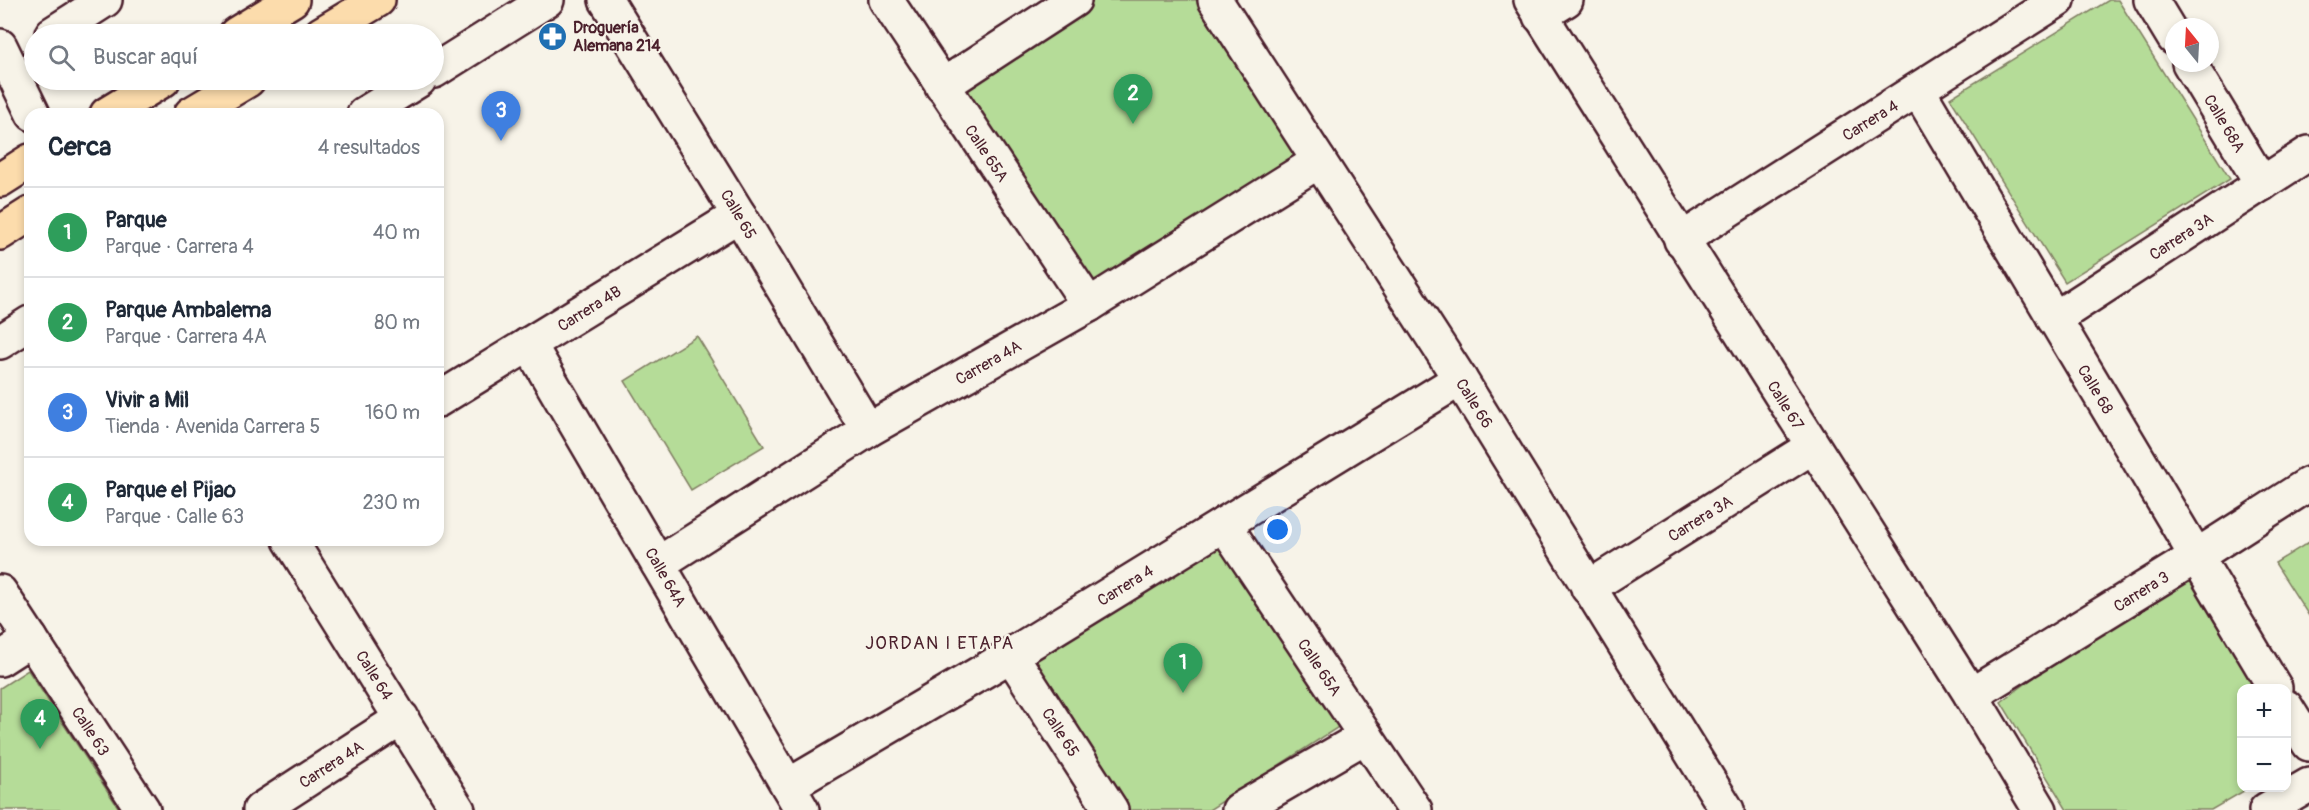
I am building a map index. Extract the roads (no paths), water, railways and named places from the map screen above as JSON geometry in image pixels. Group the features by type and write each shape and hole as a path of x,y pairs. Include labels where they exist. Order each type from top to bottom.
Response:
{"main road":[{"path":"252,24 292,0"},
{"path":"338,24 378,0"},
{"path":"116,108 146,90"},
{"path":"201,108 231,90"},
{"path":"0,180 24,165"},
{"path":"0,233 24,218"}],"street":[{"path":"68,24 105,0"},
{"path":"444,64 547,0"},
{"name":"Calle 65","path":"606,0 868,430"},
{"name":"Calle 65A","path":"886,0 1089,305"},
{"path":"942,86 1074,0"},
{"name":"Calle 66","path":"1215,0 1460,379 1727,810"},
{"name":"Carrera 4","path":"1681,240 2058,0"},
{"path":"2151,0 2165,23"},
{"name":"Calle 67","path":"1546,5 1681,240 1971,695 2040,810"},
{"path":"11,55 24,90"},
{"name":"Calle 68A","path":"2194,72 2262,184"},
{"path":"24,90 31,108"},
{"path":"374,108 403,90"},
{"name":"Calle 68","path":"1918,90 2273,684"},
{"name":"Carrera 3A","path":"2054,319 2309,153"},
{"name":"Carrera 4A","path":"658,564 868,430 1089,305 1319,161"},
{"name":"Carrera 4B","path":"444,396 739,215"},
{"path":"0,342 24,327"},
{"name":"Calle 64A","path":"529,345 795,798"},
{"name":"Carrera 4","path":"795,798 1011,655 1460,379"},
{"name":"Carrera 3A","path":"1588,588 1812,447"},
{"name":"Carrera 3","path":"1971,695 2309,484"},
{"name":"Calle 65A","path":"1224,524 1415,810"},
{"name":"Calle 64","path":"294,546 458,810"},
{"name":"Calle 63","path":"0,592 143,810"},
{"path":"0,659 31,639"},
{"name":"Calle 65","path":"1011,655 1111,810"},
{"path":"2291,715 2309,744"},
{"name":"Carrera 4A","path":"260,810 402,718"},
{"path":"1239,810 1366,736"},
{"path":"2266,810 2309,785"}],"place":[{"name":"Droguería Alemana 214","path":"552,36"},
{"name":"Parque Ambalema","path":"1133,124"},
{"name":"Vivir a Mil","path":"501,141"},
{"name":"Parque","path":"1183,693"},
{"name":"Parque el Pijao","path":"40,749"}],"district":[{"name":"JORDAN I ETAPA","path":"940,643"}]}
